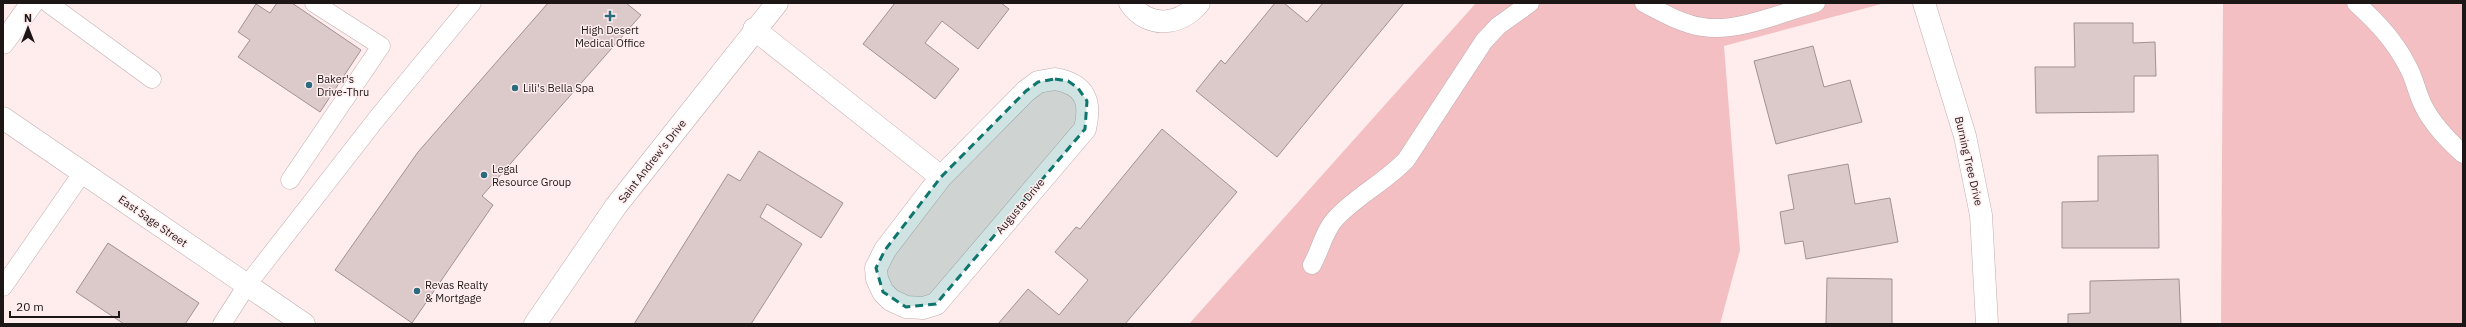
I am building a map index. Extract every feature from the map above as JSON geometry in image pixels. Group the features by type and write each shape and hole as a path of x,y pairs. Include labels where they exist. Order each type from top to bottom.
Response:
{"street":[{"path":"3,43 32,3"},
{"name":"Saint Andrew's Drive","path":"535,324 616,206 754,29 777,3"},
{"path":"1130,3 1138,13 1150,21 1168,22 1182,18 1199,3"},
{"name":"Burning Tree Drive","path":"1924,3 1966,136 1981,215 1987,324"},
{"path":"754,29 941,177"},
{"name":"Augusta Drive","path":"1054,79 1068,81 1078,88 1088,101 1086,129 947,292 936,304 923,308 906,307 891,300 883,292 877,279 876,268 885,250 941,177 1026,92 1038,82 1054,79"},
{"name":"East Sage Street","path":"3,118 304,324"}],"lane":[{"path":"48,3 152,79"},
{"path":"290,180 381,46 314,3"},
{"path":"222,324 247,285 378,117 472,3"},
{"path":"1312,265 1320,251 1326,230 1337,216 1391,176 1406,160 1484,41 1498,26 1530,3"},
{"path":"1644,3 1687,23 1705,28 1723,28 1746,23 1816,3"},
{"path":"2356,3 2378,23 2393,41 2409,67 2427,112 2447,139 2463,154"},
{"path":"3,287 83,172"}],"highlighted area":[{"path":"1055,79 1068,81 1078,88 1087,101 1085,129 936,304 906,307 883,292 876,268 885,250 941,177 1026,91 1038,82"}],"shaded area":[{"path":"1476,3 1885,3 1724,46 1740,250 1720,324 1189,324"},
{"path":"2223,3 2463,3 2463,324 2221,324"}],"building":[{"name":"Baker's Drive-Thru","path":"277,3 292,3 361,50 320,112 238,57 250,40 238,32 256,4 270,13"},
{"path":"548,3 626,3 641,15 482,196 493,205 412,323 335,270 418,152"},
{"path":"895,3 1001,3 1009,9 978,49 942,21 925,43 959,69 935,99 863,44"},
{"path":"1275,3 1284,3 1307,22 1323,3 1404,3 1277,157 1196,91 1221,60 1225,64"},
{"path":"2074,23 2133,23 2133,43 2155,42 2156,76 2134,76 2134,112 2036,113 2035,67 2075,67"},
{"path":"1813,46 1824,87 1850,80 1862,122 1776,144 1754,61"},
{"path":"1162,129 1237,192 1125,324 998,324 1028,289 1059,315 1088,280 1055,252 1076,227 1080,229"},
{"path":"759,151 843,203 821,238 767,204 760,217 802,244 751,324 634,324 728,174 740,181"},
{"path":"2158,155 2159,248 2062,248 2062,202 2098,201 2098,156"},
{"path":"1848,164 1855,204 1890,198 1898,242 1806,259 1803,241 1785,244 1780,212 1794,209 1788,175"},
{"path":"108,243 199,303 185,324 124,324 76,292"},
{"path":"1827,278 1892,279 1892,324 1826,324"},
{"path":"2179,279 2181,324 2068,324 2068,314 2090,313 2090,281"}],"place":[{"name":"High Desert Medical Office","path":"610,16"},
{"name":"Baker's Drive-Thru","path":"309,85"},
{"name":"Lili's Bella Spa","path":"515,88"},
{"name":"Legal Resource Group","path":"484,175"},
{"name":"Revas Realty & Mortgage","path":"417,291"}]}
